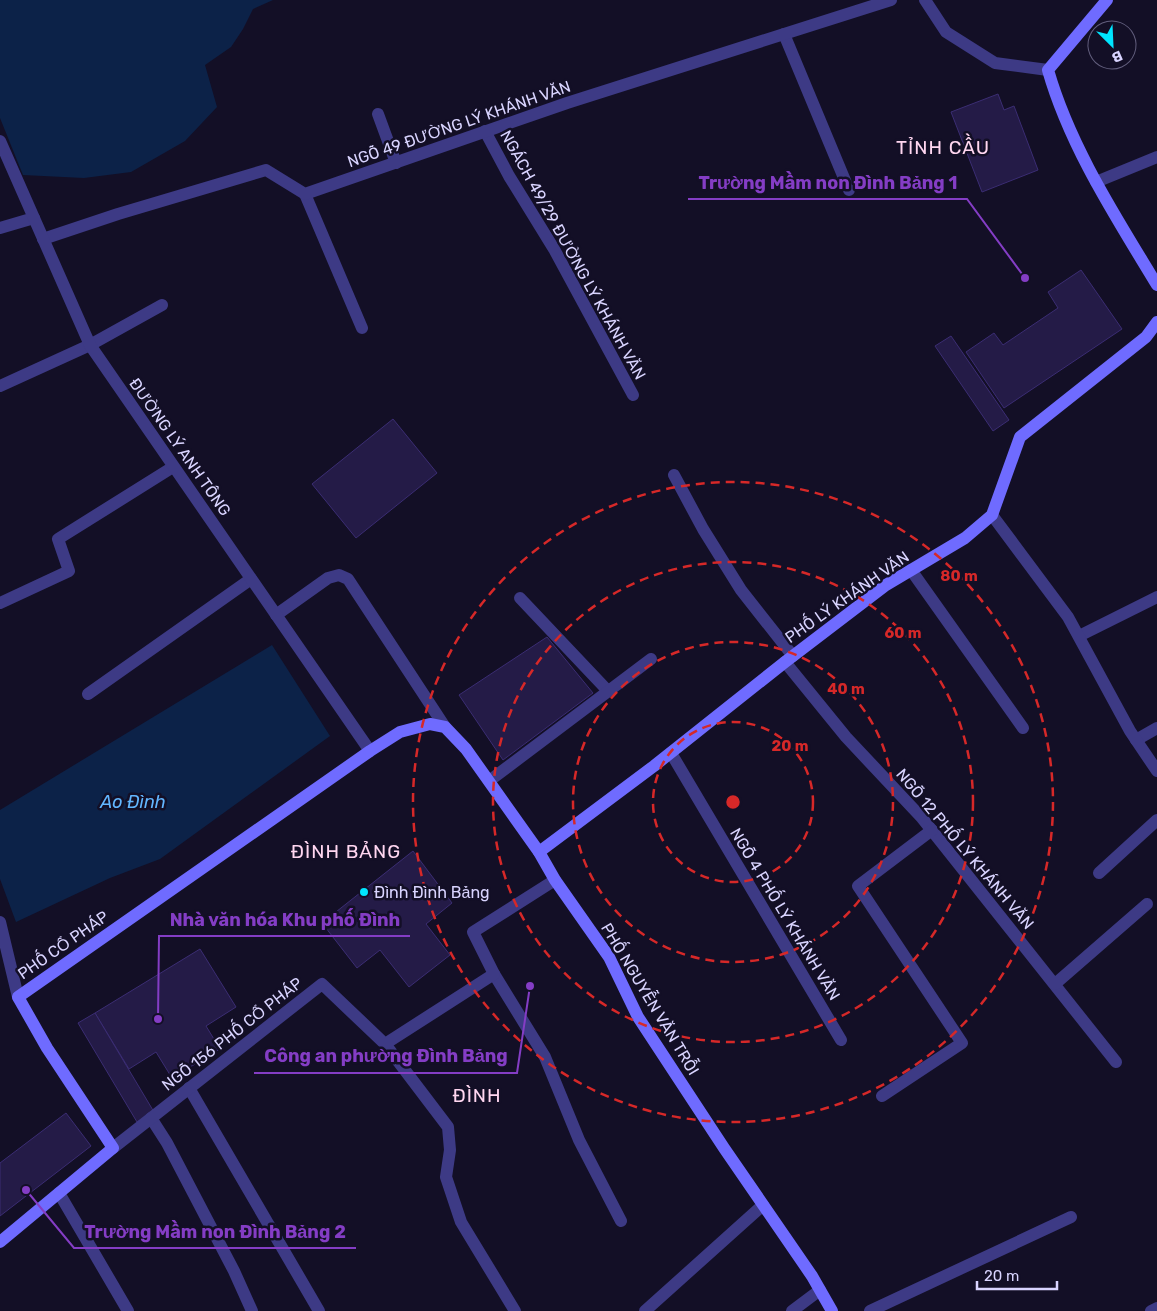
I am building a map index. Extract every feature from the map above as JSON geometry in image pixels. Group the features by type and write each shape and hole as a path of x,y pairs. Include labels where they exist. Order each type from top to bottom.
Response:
{"main road":[{"path":"1107,0 1048,70 1056,97 1096,182 1157,286"},
{"name":"PHỐ LÝ KHÁNH VĂN","path":"539,852 671,753 886,585 965,538 992,515 1020,438 1146,337 1157,322"},
{"path":"370,751 400,732 430,724 445,727"},
{"name":"PHỐ NGUYỄN VĂN TRỖI","path":"445,727 466,748 539,852 555,880 609,957 638,1017 820,1290 832,1311"},
{"name":"PHỐ CỔ PHÁP","path":"113,1148 47,1048 18,997 370,751"},
{"path":"0,1242 113,1148"}],"street":[{"name":"NGÕ 49 ĐƯỜNG LÝ KHÁNH VĂN","path":"305,194 567,102 891,0"},
{"path":"925,0 946,32 995,63 1048,70"},
{"path":"784,34 849,190"},
{"path":"378,114 396,163"},
{"name":"NGÁCH 49/29 ĐƯỜNG LÝ KHÁNH VĂN","path":"485,132 509,176 554,249 633,395"},
{"name":"ĐƯỜNG LÝ ANH TÔNG","path":"0,141 90,346 370,751"},
{"path":"1096,182 1157,157"},
{"path":"42,239 118,214 266,170 305,194 362,328"},
{"path":"0,228 34,218"},
{"path":"0,386 90,346 162,305"},
{"path":"0,603 69,571 58,539 174,467"},
{"name":"NGÕ 12 PHỐ LÝ KHÁNH VĂN","path":"674,475 703,529 741,590 846,737 932,830 1116,1062"},
{"path":"992,515 1068,617 1136,740 1157,771"},
{"path":"911,570 1023,728"},
{"path":"276,615 328,578 339,575 348,579 445,727"},
{"path":"88,694 251,579"},
{"path":"1079,636 1157,597"},
{"path":"520,598 608,691"},
{"path":"489,781 651,659"},
{"path":"1136,740 1157,728"},
{"name":"NGÕ 4 PHỐ LÝ KHÁNH VĂN","path":"671,753 841,1040"},
{"path":"1099,873 1157,820"},
{"path":"882,1096 962,1043 858,886 932,830"},
{"path":"555,880 473,932 494,974 545,1057 579,1140 621,1221"},
{"path":"1055,984 1147,904"},
{"path":"0,922 18,997"},
{"path":"494,974 385,1044 448,1127 450,1150 446,1177 461,1222 515,1311"},
{"name":"NGÕ 156 PHỐ CỔ PHÁP","path":"113,1148 322,984 385,1044"},
{"path":"189,1088 319,1311"},
{"path":"151,1118 167,1143 234,1271 252,1311"},
{"path":"59,1193 128,1311"},
{"path":"645,1311 763,1205"},
{"path":"870,1311 1071,1217"},
{"path":"792,1311 820,1290"},
{"path":"1152,1311 1157,1308"}],"water":[{"path":"0,0 273,0 253,9 231,47 205,65 217,107 185,141 131,172 84,178 23,175 0,118"},
{"name":"Ao Đình","path":"272,645 330,736 160,859 110,878 16,922 0,879 0,810"}],"building":[{"path":"998,94 1004,110 1014,106 1038,170 982,192 951,112"},
{"path":"1081,270 1122,329 1004,408 966,352 994,333 1003,345 1058,308 1048,292"},
{"path":"951,336 1009,420 993,431 935,346"},
{"path":"393,419 437,473 356,538 312,484"},
{"path":"547,637 593,693 503,760 459,695"},
{"path":"413,851 452,903 426,924 450,955 409,987 380,950 357,968 322,923"},
{"path":"200,949 236,1007 206,1026 220,1049 172,1078 156,1052 129,1069 95,1013"},
{"path":"95,1013 154,1112 137,1122 78,1023"},
{"path":"66,1113 91,1146 0,1216 0,1163"}],"place":[{"name":"Trường Mầm non Đình Bảng 1","path":"1025,278"},
{"name":"Đình Đình Bảng","path":"364,892"},
{"name":"Công an phường Đình Bảng","path":"530,986"},
{"name":"Nhà văn hóa Khu phố Đình","path":"158,1019"},
{"name":"Trường Mầm non Đình Bảng 2","path":"26,1190"}],"district":[{"name":"TỈNH CẦU","path":"943,147"},
{"name":"ĐÌNH BẢNG","path":"346,851"},
{"name":"ĐÌNH","path":"477,1095"}]}
